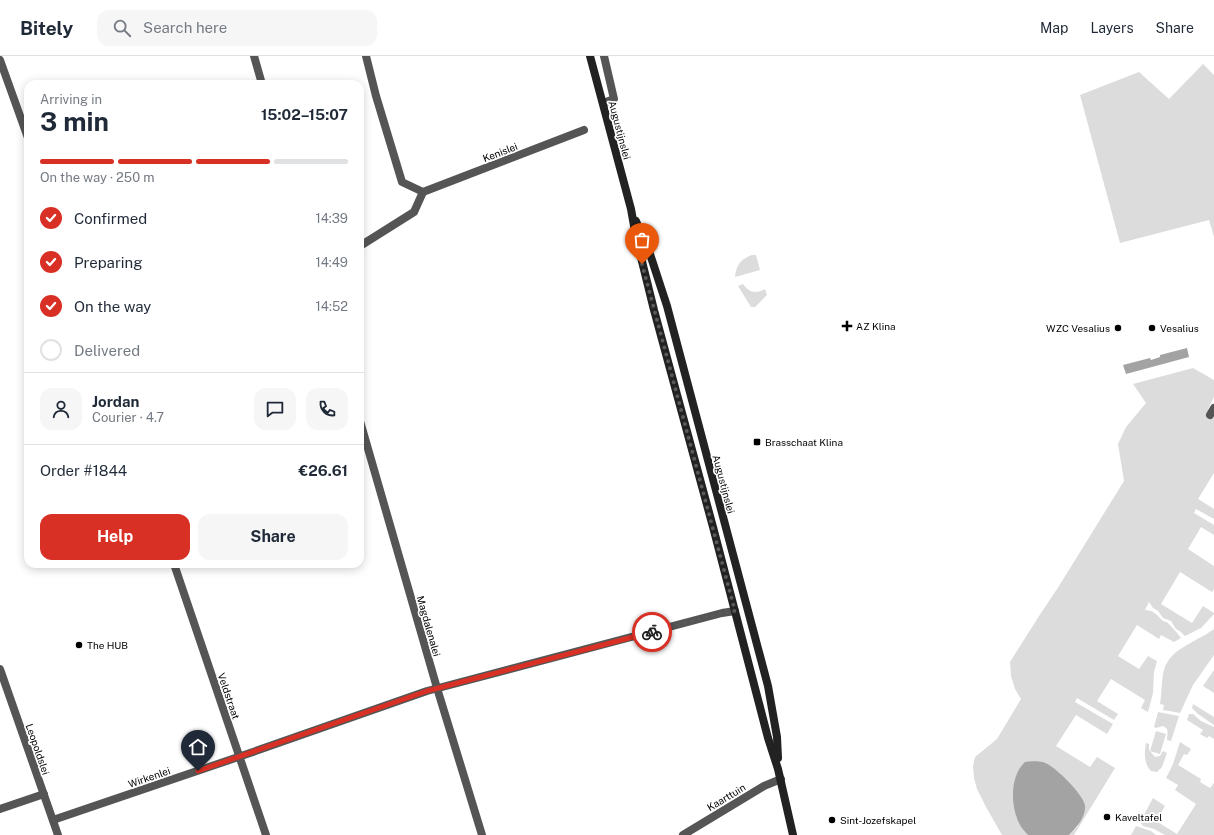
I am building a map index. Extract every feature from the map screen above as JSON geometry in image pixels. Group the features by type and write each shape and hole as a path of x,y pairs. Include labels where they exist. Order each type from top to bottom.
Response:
{"street":[{"path":"254,56 261,80"},
{"path":"364,243 414,212 423,192 402,182 376,96 366,56"},
{"name":"Augustijnslei","path":"590,56 631,209 636,237 654,310 768,738 781,779 793,835"},
{"name":"Augustijnslei","path":"603,103 614,99 604,56"},
{"path":"0,60 24,127"},
{"name":"Kenislei","path":"423,192 584,130"},
{"name":"Augustijnslei","path":"631,209 650,254 667,306 768,686 777,737 778,769"},
{"name":"Magdalenalei","path":"364,435 437,688 482,835"},
{"name":"Veldstraat","path":"175,568 266,835"},
{"name":"Wirkenlei","path":"53,820 437,688 722,613 735,611"},
{"name":"Leopoldslei","path":"0,669 58,835"},
{"name":"Kaarttuin","path":"682,835 764,786 781,779"},
{"path":"0,809 44,794"}],"shaded area":[{"path":"1203,64 1214,75 1214,237 1209,220 1120,243 1080,95 1139,72 1169,99"},
{"path":"756,255 760,270 735,277 740,263 745,258"},
{"path":"743,284 753,292 759,292 765,289 767,295 755,307 751,307 738,286"},
{"path":"1187,348 1189,357 1126,374 1123,365 1150,358 1151,360 1160,357 1160,355"},
{"path":"1193,368 1214,380 1214,397 1208,409 1214,412 1214,473 1198,499 1214,509 1214,519 1196,509 1194,513 1214,525 1214,535 1201,527 1188,549 1214,566 1214,589 1212,592 1180,572 1161,604 1192,623 1203,606 1214,614 1201,628 1185,636 1176,629 1171,621 1163,618 1149,602 1145,610 1156,614 1174,629 1181,638 1174,642 1161,635 1159,639 1137,625 1118,656 1139,669 1148,656 1157,661 1154,672 1153,693 1148,712 1141,708 1145,700 1111,679 1097,701 1118,714 1114,720 1077,698 1075,702 1113,724 1107,734 1076,715 1056,746 1090,767 1097,757 1115,768 1074,835 1069,835 1078,826 1061,774 1044,762 1028,762 1016,816 1024,831 1028,835 1002,835 977,789 973,766 975,757 997,739 1021,699 1015,689 1011,676 1010,662 1124,481 1118,444 1126,427 1146,403 1133,384"},
{"path":"1214,629 1214,655 1193,685 1180,713 1163,710 1164,705 1160,704 1163,674 1167,662 1185,646"},
{"path":"1214,670 1214,693 1203,686"},
{"path":"1193,704 1214,717 1214,725 1192,708"},
{"path":"1158,712 1179,716 1171,741 1167,740 1168,732 1165,727 1154,727"},
{"path":"1189,714 1193,714 1201,721 1214,727 1214,739 1209,736 1207,738 1200,734 1203,730 1187,720"},
{"path":"1156,731 1166,734 1160,754 1150,751"},
{"path":"1180,742 1191,749 1187,755 1184,754 1178,765 1201,779 1200,782 1210,788 1214,783 1214,835 1165,835 1154,829 1143,826 1140,822 1153,798 1165,806 1156,821 1177,834 1196,804 1175,790 1178,785 1166,778 1173,764"},
{"path":"1146,743 1149,744 1149,750 1155,757 1160,756 1163,751 1167,753 1162,767 1157,772 1151,771 1147,765 1145,754"},
{"path":"1039,761 1048,764 1061,774 1080,795 1085,806 1084,814 1077,826 1069,835 1028,835 1017,820 1014,810 1013,788 1019,769 1025,762"},
{"path":"1136,826 1151,831 1156,835 1131,835"}],"way so far":[{"path":"642,264 735,611 722,613 652,632"}],"place":[{"name":"AZ Klina","path":"847,326"},
{"name":"WZC Vesalius","path":"1118,328"},
{"name":"Vesalius","path":"1152,328"},
{"name":"Brasschaat Klina","path":"757,442"},
{"name":"The HUB","path":"79,645"},
{"name":"Kaveltafel","path":"1107,817"},
{"name":"Sint-Jozefskapel","path":"832,820"}],"route":[{"path":"198,771 427,691 592,649 652,632"}]}
